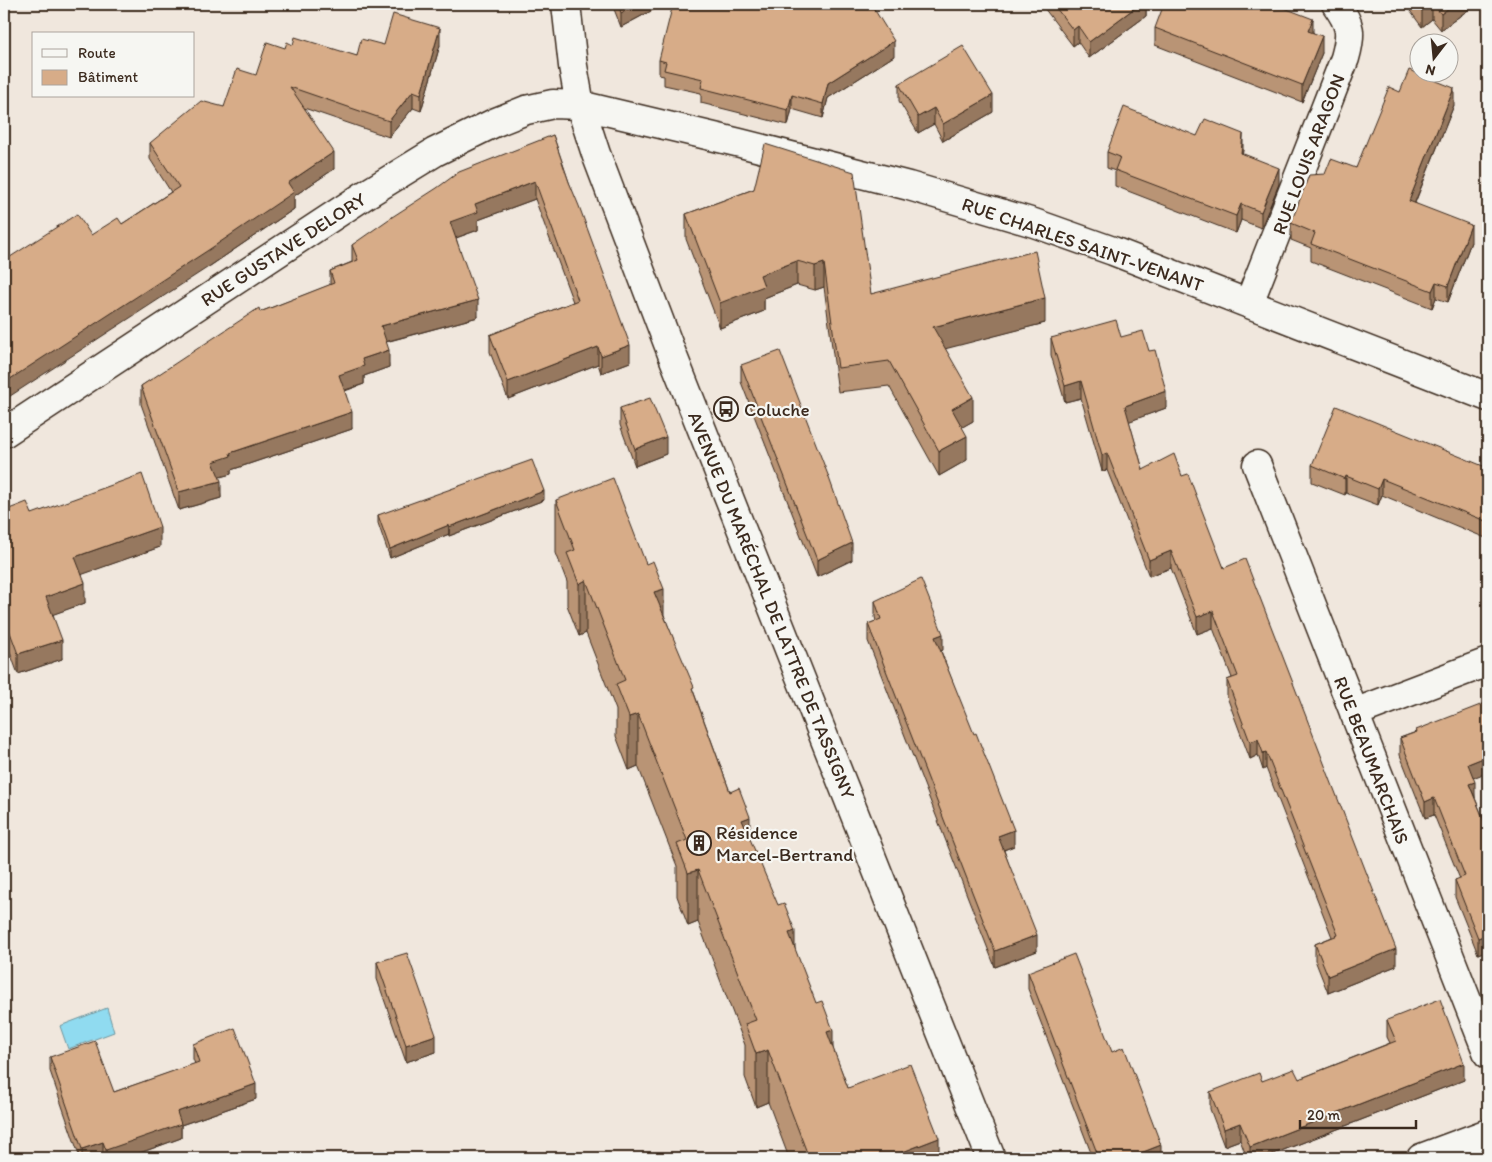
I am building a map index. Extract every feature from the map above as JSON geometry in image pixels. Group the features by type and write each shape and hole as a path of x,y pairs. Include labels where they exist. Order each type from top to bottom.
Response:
{"street":[{"name":"AVENUE DU MARÉCHAL DE LATTRE DE TASSIGNY","path":"566,4 573,66 580,105 596,154 672,354 991,1158"},
{"name":"RUE LOUIS ARAGON","path":"1249,303 1345,58 1349,42 1349,30 1346,18 1336,4"},
{"name":"RUE GUSTAVE DELORY","path":"4,433 365,195 436,152 496,122 526,110 553,104 580,105"},
{"name":"RUE CHARLES SAINT-VENANT","path":"580,105 740,143 899,184 1034,223 1249,303 1488,397"},
{"name":"RUE BEAUMARCHAIS","path":"1257,465 1354,713 1481,1017 1488,1054"},
{"path":"1354,713 1488,662"},
{"path":"1421,1158 1488,1133"}],"water":[{"path":"107,1008 114,1032 68,1049 60,1026"}],"building":[{"path":"618,4 637,4 621,13"},
{"path":"673,4 871,4 894,41 828,83 823,104 792,95 788,110 701,88 703,79 664,70 666,62 659,60"},
{"path":"1053,4 1140,4 1089,42 1078,26 1073,30"},
{"path":"1164,4 1274,4 1313,19 1308,31 1322,36 1302,85 1155,28"},
{"path":"1417,4 1431,4 1422,10"},
{"path":"1433,4 1454,4 1441,14"},
{"path":"393,14 440,28 421,94 413,91 389,121 290,87 334,152 288,183 294,192 4,383 4,254 7,259 77,214 91,235 118,218 122,224 179,187 150,143 201,101 224,107 237,69 256,75 267,42 285,48 287,42 293,45 295,37 357,56 361,39 384,45"},
{"path":"963,46 993,95 943,124 934,108 918,117 899,84"},
{"path":"1409,70 1410,82 1439,82 1454,88 1409,201 1471,225 1448,286 1436,282 1432,291 1311,244 1315,233 1291,223 1309,175 1325,174 1331,159 1356,168 1389,87 1400,92"},
{"path":"1124,107 1197,136 1205,119 1243,134 1241,153 1279,168 1261,212 1241,204 1236,216 1115,170 1120,157 1107,152"},
{"path":"553,135 630,345 601,356 598,347 508,382 490,335 578,300 535,181 475,204 478,212 450,222 478,300 381,326 389,350 362,359 364,366 339,375 352,412 230,453 231,456 213,462 221,481 179,492 141,386 259,308 260,312 334,283 330,271 358,260 352,245 459,172"},
{"path":"765,144 854,172 871,294 1035,251 1045,298 933,327 973,397 952,409 967,436 939,451 889,361 838,368 824,263 815,266 797,261 760,275 764,286 720,303 686,214 754,189"},
{"path":"1116,320 1121,337 1143,331 1149,351 1155,350 1166,391 1125,406 1143,470 1174,454 1182,476 1188,474 1224,568 1245,559 1396,949 1328,976 1315,944 1338,935 1266,752 1263,753 1258,739 1250,742 1227,680 1238,676 1213,611 1197,617 1171,551 1149,560 1107,453 1102,455 1081,381 1065,386 1051,338"},
{"path":"780,351 852,543 817,560 741,365"},
{"path":"650,398 666,437 635,449 620,408"},
{"path":"1336,406 1488,468 1488,522 1382,479 1378,489 1346,476 1345,479 1312,465"},
{"path":"532,460 544,491 449,527 449,525 390,549 378,515"},
{"path":"142,474 160,527 75,557 85,583 46,597 62,640 18,654 4,616 4,511 27,502 32,514"},
{"name":"Résidence Marcel-Bertrand","path":"613,478 646,564 653,561 664,589 654,592 694,687 692,688 730,792 739,788 750,817 742,820 778,905 784,903 795,931 789,933 816,1003 822,1001 833,1030 827,1032 848,1088 910,1064 939,1138 887,1158 809,1158 768,1050 756,1054 745,1024 756,1020 698,870 688,873 677,844 687,840 638,714 629,717 616,684 625,680 586,580 579,584 567,553 575,550 556,500"},
{"path":"921,579 943,634 935,637 974,734 976,733 1014,830 998,836 1037,935 995,951 868,624 881,619 875,601"},
{"path":"1488,702 1488,756 1468,764 1475,782 1469,784 1488,830 1488,934 1478,938 1455,880 1465,876 1434,798 1425,802 1400,738"},
{"path":"407,953 436,1035 406,1045 377,962"},
{"path":"1074,954 1112,1052 1124,1047 1161,1145 1128,1158 1099,1158 1028,972"},
{"path":"1440,999 1464,1063 1250,1147 1240,1123 1224,1129 1210,1092 1259,1073 1262,1081 1294,1069 1299,1079 1396,1041 1387,1020"},
{"path":"235,1028 256,1084 177,1112 181,1124 106,1150 103,1142 82,1149 50,1057 95,1041 114,1092 199,1062 193,1044"},
{"path":"648,1155 649,1158 638,1158"}],"place":[{"name":"Coluche","path":"726,409"},
{"name":"Résidence Marcel-Bertrand","path":"699,843"}]}
